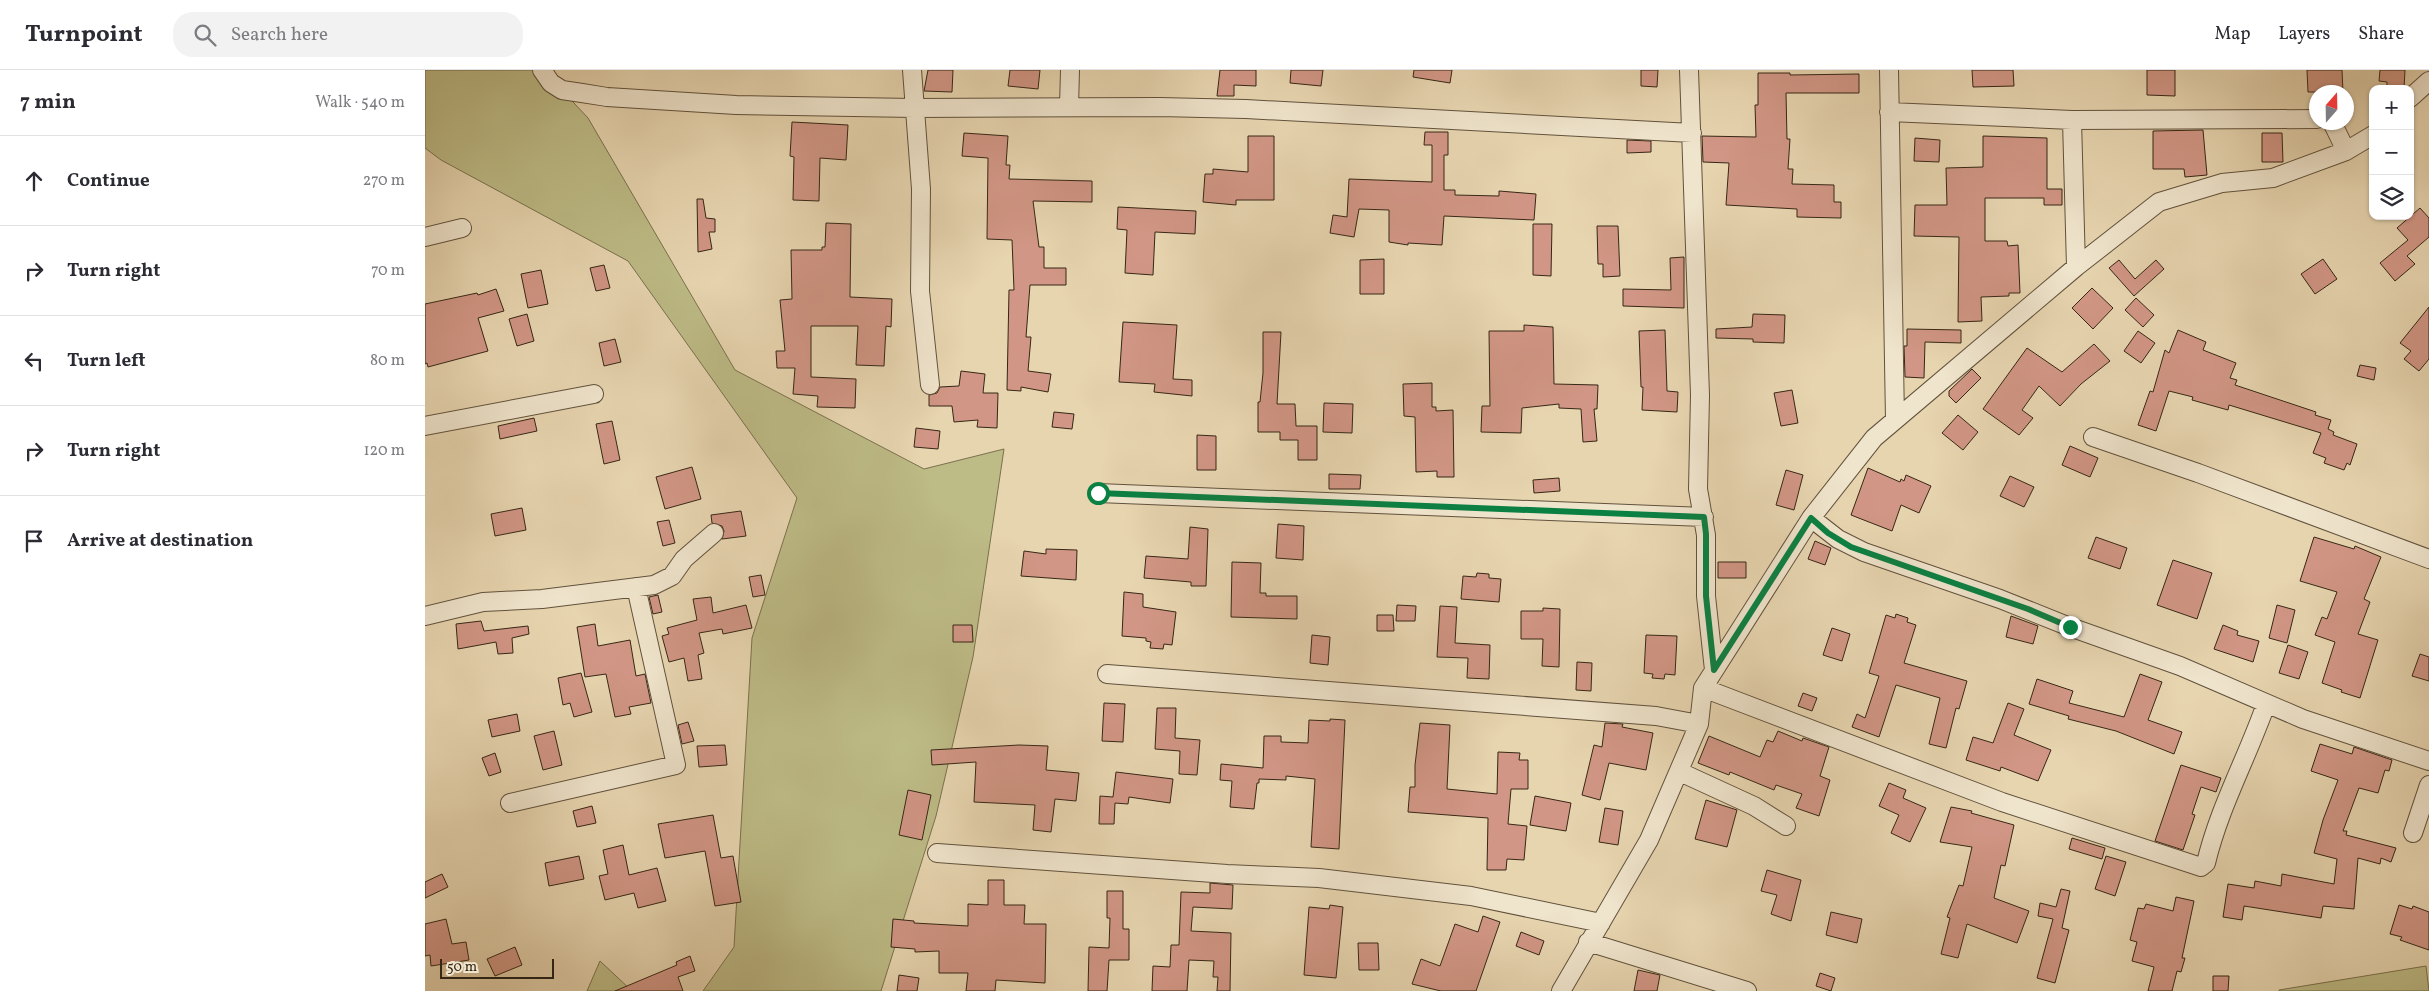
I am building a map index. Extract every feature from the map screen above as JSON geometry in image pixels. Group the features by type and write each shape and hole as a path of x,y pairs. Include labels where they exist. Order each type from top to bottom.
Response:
{"street":[{"path":"542,70 551,83 562,90 607,97 736,105 914,108 1255,109 1692,133"},
{"path":"912,70 921,189 920,291 930,385"},
{"path":"1069,107 1070,70"},
{"path":"1689,70 1700,395 1698,489 1706,534 1706,596 1714,670"},
{"path":"1889,70 1895,420"},
{"path":"2414,94 2429,81"},
{"path":"1889,112 2072,120 2309,119"},
{"path":"2072,120 2076,267"},
{"path":"2336,130 2346,151"},
{"path":"1561,991 1644,849 1680,772 1699,724 1703,688 1811,518 1874,438 2076,267 2159,202 2222,184 2273,178 2346,151 2369,137"},
{"path":"425,237 462,228"},
{"path":"425,426 594,394"},
{"path":"2093,437 2198,472 2429,559"},
{"path":"1098,493 1704,517"},
{"path":"1811,518 1838,540 1865,552 2000,599 2070,627 2180,666 2303,719 2429,761"},
{"path":"425,616 483,602 542,600 664,582 672,576 684,559 713,534"},
{"path":"511,803 676,765 636,587"},
{"path":"1107,674 1656,716 1699,724"},
{"path":"1703,688 2002,802 2201,867 2206,863 2219,816 2253,742 2266,704"},
{"path":"1680,772 1754,806 1786,826"},
{"path":"2413,833 2429,785"},
{"path":"937,853 1227,874 1319,878 1471,896 1601,923"},
{"path":"1589,942 1747,991"}],"shaded area":[{"path":"425,70 543,70 588,118 735,370 924,469 1004,449 973,657 936,816 881,991 703,991 734,947 752,638 797,498 628,261 441,160 425,148"},
{"path":"600,961 632,991 587,991"},
{"path":"2426,966 2429,991 2279,991 2279,990"}],"building":[{"path":"928,70 953,70 952,92 924,91"},
{"path":"1010,70 1040,70 1038,89 1008,86"},
{"path":"1220,70 1256,70 1256,86 1234,85 1234,96 1217,96"},
{"path":"1291,70 1323,70 1321,86 1290,83"},
{"path":"1414,70 1452,70 1450,83 1413,77"},
{"path":"1641,70 1658,70 1657,87 1641,86"},
{"path":"1972,70 2013,70 2014,86 1973,87"},
{"path":"2147,70 2175,70 2175,96 2147,95"},
{"path":"2307,70 2342,70 2343,85 2309,85 2308,92"},
{"path":"2380,70 2405,70 2404,85 2387,85 2387,82 2379,81"},
{"path":"1758,73 1790,73 1790,75 1859,74 1859,93 1786,93 1787,139 1790,139 1788,169 1793,169 1792,184 1834,185 1834,202 1841,202 1841,218 1797,217 1797,209 1726,205 1729,163 1703,162 1702,136 1756,137 1755,105 1758,105"},
{"path":"792,122 848,125 846,160 820,158 819,201 793,200 794,157 790,156"},
{"path":"2203,130 2207,175 2185,177 2184,169 2153,169 2153,131"},
{"path":"1425,132 1448,132 1448,155 1444,155 1444,190 1455,190 1455,195 1499,196 1499,191 1536,194 1534,220 1444,216 1442,245 1408,243 1408,245 1389,242 1389,210 1359,209 1354,237 1330,233 1333,215 1347,217 1349,179 1432,182 1432,145 1424,145"},
{"path":"964,133 1008,136 1006,165 1010,165 1009,179 1092,181 1092,202 1033,201 1039,247 1044,247 1044,268 1066,268 1066,285 1030,285 1026,337 1031,337 1028,371 1051,374 1048,392 1021,387 1021,391 1007,390 1009,290 1014,290 1012,240 987,239 988,158 962,156"},
{"path":"2262,133 2282,133 2283,162 2262,162"},
{"path":"1248,136 1274,136 1274,200 1236,200 1236,205 1203,202 1205,174 1213,174 1213,169 1248,172"},
{"path":"1983,136 2047,138 2047,189 2062,189 2062,205 2044,205 2044,198 1985,198 1985,241 2007,241 2008,246 2018,245 2020,293 2009,293 2009,296 1981,297 1982,321 1958,322 1959,237 1914,236 1915,205 1947,205 1946,168 1983,167"},
{"path":"1915,138 1940,140 1939,162 1914,161"},
{"path":"1627,140 1651,141 1651,152 1627,153"},
{"path":"697,199 703,199 706,218 715,219 715,232 709,232 712,249 698,252"},
{"path":"1118,207 1196,211 1195,234 1155,232 1153,275 1125,273 1127,230 1117,229"},
{"path":"2420,208 2429,218 2429,237 2407,256 2415,264 2395,281 2380,263 2408,240 2397,228 2406,220 2414,220 2414,213"},
{"path":"826,223 851,224 850,297 892,299 891,327 886,326 884,366 856,365 858,326 811,326 811,377 856,379 855,408 817,407 818,396 793,394 795,368 777,368 776,351 785,351 780,300 792,299 791,250 822,250 822,247 825,247"},
{"path":"1533,224 1552,224 1551,276 1533,275"},
{"path":"1597,226 1618,226 1620,276 1603,277 1603,264 1598,264"},
{"path":"1684,257 1684,308 1623,306 1623,289 1671,290 1670,258"},
{"path":"1384,259 1384,294 1360,294 1360,260"},
{"path":"2323,259 2337,279 2315,294 2301,274"},
{"path":"2119,260 2135,279 2156,260 2164,269 2134,296 2109,268"},
{"path":"604,265 610,288 596,291 590,268"},
{"path":"541,270 548,304 528,308 521,274"},
{"path":"2092,288 2113,308 2093,329 2072,308"},
{"path":"496,289 504,311 478,318 488,351 428,367 427,363 425,364 425,304 477,293 478,295"},
{"path":"2136,298 2154,315 2143,327 2125,310"},
{"path":"2429,307 2429,359 2419,371 2404,359 2411,351 2400,343"},
{"path":"527,314 534,341 517,346 509,319"},
{"path":"1753,314 1785,315 1784,343 1753,342 1753,339 1716,338 1716,329 1752,327"},
{"path":"1123,322 1177,325 1173,379 1192,380 1192,396 1154,392 1155,384 1119,382"},
{"path":"1524,325 1553,327 1554,384 1598,385 1597,409 1594,409 1597,441 1583,442 1581,409 1559,408 1559,404 1522,408 1521,433 1481,432 1482,406 1490,406 1489,331 1524,331"},
{"path":"1907,329 1961,330 1961,343 1925,342 1924,378 1905,377 1904,346 1907,346"},
{"path":"1665,330 1667,391 1678,392 1677,412 1642,410 1643,387 1641,387 1639,331"},
{"path":"2178,330 2206,342 2203,350 2236,363 2230,378 2237,380 2235,385 2316,412 2315,415 2331,420 2328,429 2334,432 2333,435 2357,444 2350,465 2347,463 2344,470 2324,463 2326,458 2313,453 2321,433 2229,405 2228,410 2192,400 2193,397 2169,391 2156,431 2138,425 2150,391 2153,392 2165,350 2169,353"},
{"path":"2138,331 2155,343 2141,363 2124,351"},
{"path":"1263,332 1281,332 1277,404 1295,404 1296,426 1317,426 1317,460 1298,460 1298,440 1280,440 1280,432 1258,432 1258,402 1260,402 1263,373"},
{"path":"615,339 621,362 604,366 599,343"},
{"path":"2094,344 2110,361 2081,384 2060,406 2039,386 2022,410 2033,418 2019,435 1983,409 2027,348 2062,372"},
{"path":"2360,365 2376,368 2374,380 2357,376"},
{"path":"1972,369 1981,378 1956,403 1949,396 1949,391"},
{"path":"961,371 985,374 983,393 998,393 997,428 977,427 978,420 954,422 952,406 929,406 929,395 937,393 940,387 959,386"},
{"path":"1432,383 1432,407 1436,407 1436,411 1453,410 1454,477 1437,477 1437,471 1416,472 1415,417 1404,416 1403,384"},
{"path":"1792,390 1798,423 1781,426 1774,393"},
{"path":"1324,403 1353,404 1352,433 1323,432"},
{"path":"1054,412 1074,414 1072,429 1052,427"},
{"path":"1958,415 1978,432 1963,450 1942,433"},
{"path":"534,418 537,431 500,439 498,426"},
{"path":"612,421 620,460 604,464 596,424"},
{"path":"916,428 940,431 938,449 914,447"},
{"path":"1197,435 1216,436 1216,470 1197,470"},
{"path":"2070,446 2098,458 2090,477 2062,465"},
{"path":"692,467 701,499 665,509 656,477"},
{"path":"1868,468 1900,482 1901,479 1904,481 1906,475 1931,486 1919,513 1901,505 1892,531 1851,515"},
{"path":"1786,470 1803,475 1794,510 1776,505"},
{"path":"1329,474 1361,475 1360,489 1329,489"},
{"path":"2010,476 2034,487 2024,507 2000,496"},
{"path":"1559,478 1560,491 1534,493 1533,480"},
{"path":"522,508 526,530 495,536 491,514"},
{"path":"741,511 746,536 722,539 724,531 722,526 712,523 711,515"},
{"path":"669,520 675,543 663,546 657,522"},
{"path":"1278,524 1304,526 1303,560 1276,558"},
{"path":"1190,527 1208,529 1206,586 1191,586 1191,582 1144,578 1146,556 1188,559"},
{"path":"2096,537 2127,548 2120,569 2088,558"},
{"path":"2314,537 2354,549 2355,546 2381,557 2364,599 2370,602 2358,634 2378,640 2360,698 2322,683 2335,642 2315,635 2322,617 2327,619 2337,592 2300,581"},
{"path":"1815,541 1831,548 1825,565 1808,559"},
{"path":"1046,549 1077,550 1076,580 1021,576 1024,551 1046,554"},
{"path":"2173,560 2212,573 2197,619 2157,605"},
{"path":"1232,562 1261,563 1260,593 1266,593 1266,596 1297,596 1297,619 1231,617"},
{"path":"1718,562 1746,562 1746,578 1718,578"},
{"path":"1477,573 1489,574 1489,578 1501,579 1499,602 1461,599 1463,576 1476,577"},
{"path":"761,575 765,595 753,597 749,577"},
{"path":"1124,592 1143,594 1143,607 1176,612 1172,645 1164,644 1163,649 1150,648 1151,642 1146,641 1146,638 1122,636"},
{"path":"658,595 662,612 653,614 649,597"},
{"path":"711,597 713,613 746,605 752,628 723,634 722,629 699,633 704,653 698,655 702,679 688,681 684,658 669,662 662,636 669,634 667,628 697,620 693,599"},
{"path":"1397,605 1416,606 1415,621 1396,621"},
{"path":"2277,605 2295,610 2287,643 2269,638"},
{"path":"1440,606 1457,607 1455,643 1490,645 1489,679 1467,678 1468,658 1437,657"},
{"path":"1543,608 1560,609 1559,667 1542,666 1543,639 1521,639 1521,611 1543,611"},
{"path":"1896,614 1908,618 1907,622 1916,625 1904,663 1967,681 1959,709 1956,708 1946,748 1929,744 1940,698 1896,685 1879,737 1852,727 1857,714 1865,718 1879,676 1869,673 1886,615 1895,618"},
{"path":"1377,615 1393,615 1394,631 1377,631"},
{"path":"2011,616 2038,626 2033,644 2006,637"},
{"path":"481,621 484,631 528,626 529,634 512,638 513,653 498,654 496,642 458,649 456,624"},
{"path":"595,624 598,646 630,640 636,676 645,674 651,703 629,707 631,714 615,717 606,674 585,677 577,627"},
{"path":"953,625 972,625 973,642 953,642"},
{"path":"2223,625 2238,631 2237,635 2259,641 2253,662 2214,649"},
{"path":"1832,628 1850,634 1842,661 1823,655"},
{"path":"1312,635 1330,637 1328,665 1310,663"},
{"path":"1646,635 1677,636 1675,675 1665,674 1664,679 1652,678 1653,674 1644,673"},
{"path":"2288,645 2308,652 2299,679 2279,673"},
{"path":"2420,654 2429,657 2429,681 2412,676"},
{"path":"1577,662 1592,663 1591,691 1576,690"},
{"path":"581,673 592,712 574,717 570,703 563,705 558,678"},
{"path":"2140,674 2162,682 2148,720 2182,732 2174,754 2116,731 2068,719 2069,716 2029,704 2037,679 2073,691 2069,703 2124,717"},
{"path":"1803,693 1817,698 1812,711 1798,706"},
{"path":"1104,703 1125,704 1123,742 1102,741"},
{"path":"2008,703 2024,709 2014,735 2051,750 2038,781 2001,767 2000,771 1966,760 1973,737 1993,743"},
{"path":"1157,708 1176,708 1175,738 1200,740 1197,775 1179,774 1180,751 1155,749"},
{"path":"517,714 520,731 492,737 488,720"},
{"path":"1330,719 1345,720 1339,849 1311,847 1315,779 1286,776 1286,780 1259,779 1254,809 1230,807 1232,781 1220,780 1221,764 1263,768 1264,736 1281,736 1281,742 1308,743 1309,720 1330,721"},
{"path":"688,722 694,741 682,744 678,725"},
{"path":"1420,723 1450,725 1447,789 1497,794 1498,752 1520,753 1519,760 1528,760 1528,789 1511,789 1508,824 1527,826 1524,860 1507,859 1506,870 1487,870 1488,818 1408,812 1410,787 1415,787 1415,765"},
{"path":"1605,723 1623,724 1622,727 1653,733 1646,770 1609,763 1600,800 1582,795 1594,745 1602,747"},
{"path":"554,731 562,765 543,770 534,736"},
{"path":"1778,731 1802,741 1803,738 1829,747 1820,776 1830,780 1819,816 1796,808 1802,794 1776,785 1774,790 1730,772 1729,775 1698,763 1709,736 1760,757 1767,740 1773,742"},
{"path":"2320,744 2352,754 2354,747 2392,760 2389,771 2385,770 2378,793 2359,788 2343,831 2347,831 2346,835 2396,848 2391,862 2381,858 2380,864 2358,858 2354,909 2323,906 2321,918 2244,906 2242,920 2223,917 2228,884 2254,888 2255,881 2281,886 2282,874 2334,884 2337,859 2314,853 2323,820 2338,780 2311,771"},
{"path":"725,745 727,765 699,767 697,746"},
{"path":"1019,745 1048,746 1046,770 1079,773 1076,801 1055,799 1051,832 1033,830 1035,805 974,802 976,762 932,765 931,750"},
{"path":"495,753 501,772 489,776 482,758"},
{"path":"2181,765 2221,778 2216,792 2201,787 2192,814 2195,815 2183,850 2155,841"},
{"path":"1116,772 1173,779 1170,803 1129,797 1128,804 1115,803 1114,824 1099,824 1100,796 1113,797"},
{"path":"1889,783 1906,790 1903,798 1926,808 1910,842 1891,833 1899,815 1879,806"},
{"path":"908,790 931,795 922,840 899,835"},
{"path":"1535,796 1571,803 1566,831 1530,825"},
{"path":"1706,800 1737,810 1727,847 1695,839"},
{"path":"592,806 596,823 577,827 573,811"},
{"path":"1951,807 1972,811 1971,813 2014,825 2005,866 2001,865 1994,898 2029,911 2017,943 1967,924 1958,958 1941,954 1950,918 1947,917 1959,885 1963,886 1972,847 1940,842"},
{"path":"1605,808 1623,811 1618,845 1599,842"},
{"path":"713,815 721,858 733,856 741,902 715,906 705,851 665,858 658,824"},
{"path":"2072,838 2105,848 2102,859 2069,849"},
{"path":"623,845 629,875 657,868 666,901 638,908 634,893 605,900 599,876 608,874 603,850"},
{"path":"579,856 584,879 549,886 545,863"},
{"path":"2106,856 2126,862 2115,896 2095,889"},
{"path":"1767,870 1801,880 1791,921 1771,914 1777,895 1761,891"},
{"path":"442,874 448,887 425,898 425,882"},
{"path":"988,880 1004,880 1004,905 1025,905 1024,924 1046,924 1045,983 996,980 995,991 966,991 968,973 939,973 939,951 915,952 915,949 891,947 893,919 914,921 914,923 968,926 968,904 988,905"},
{"path":"1210,883 1233,885 1232,909 1193,907 1191,931 1231,933 1230,991 1217,991 1218,977 1213,977 1214,961 1189,960 1187,991 1152,991 1153,966 1170,967 1171,945 1179,945 1181,892 1210,893"},
{"path":"2061,889 2070,891 2062,928 2069,930 2055,983 2037,978 2053,919 2038,916 2040,903 2056,907"},
{"path":"1107,891 1123,891 1123,929 1129,929 1129,960 1109,960 1107,991 1088,991 1089,947 1109,948 1110,918 1107,918"},
{"path":"2176,897 2194,901 2182,958 2185,958 2181,972 2177,971 2172,991 2148,991 2154,967 2132,961 2137,942 2130,940 2138,908 2144,909 2146,904 2173,911"},
{"path":"1330,905 1343,907 1336,978 1304,975 1309,907 1329,909"},
{"path":"2399,905 2412,909 2413,906 2429,912 2429,950 2400,940 2402,937 2390,934"},
{"path":"1831,912 1862,919 1857,943 1826,935"},
{"path":"1483,916 1500,922 1476,991 1441,991 1412,984 1421,959 1440,966 1455,924 1478,932"},
{"path":"446,919 452,944 466,942 469,960 431,966 430,955 425,956 425,924"},
{"path":"1521,932 1544,941 1539,955 1516,946"},
{"path":"1358,943 1378,943 1379,970 1359,970"},
{"path":"515,947 522,965 495,976 487,959"},
{"path":"690,956 695,971 678,977 683,991 615,991 677,965 676,962"},
{"path":"1638,970 1660,975 1657,991 1634,991"},
{"path":"1820,973 1835,978 1831,991 1816,986"},
{"path":"899,975 919,978 917,991 897,991"},
{"path":"2213,976 2229,976 2228,991 2213,991"}],"route":[{"path":"1098,493 1704,517 1706,534 1706,596 1714,670 1735,640 1776,571 1811,518 1828,533 1851,547 2028,609 2070,627"}]}
